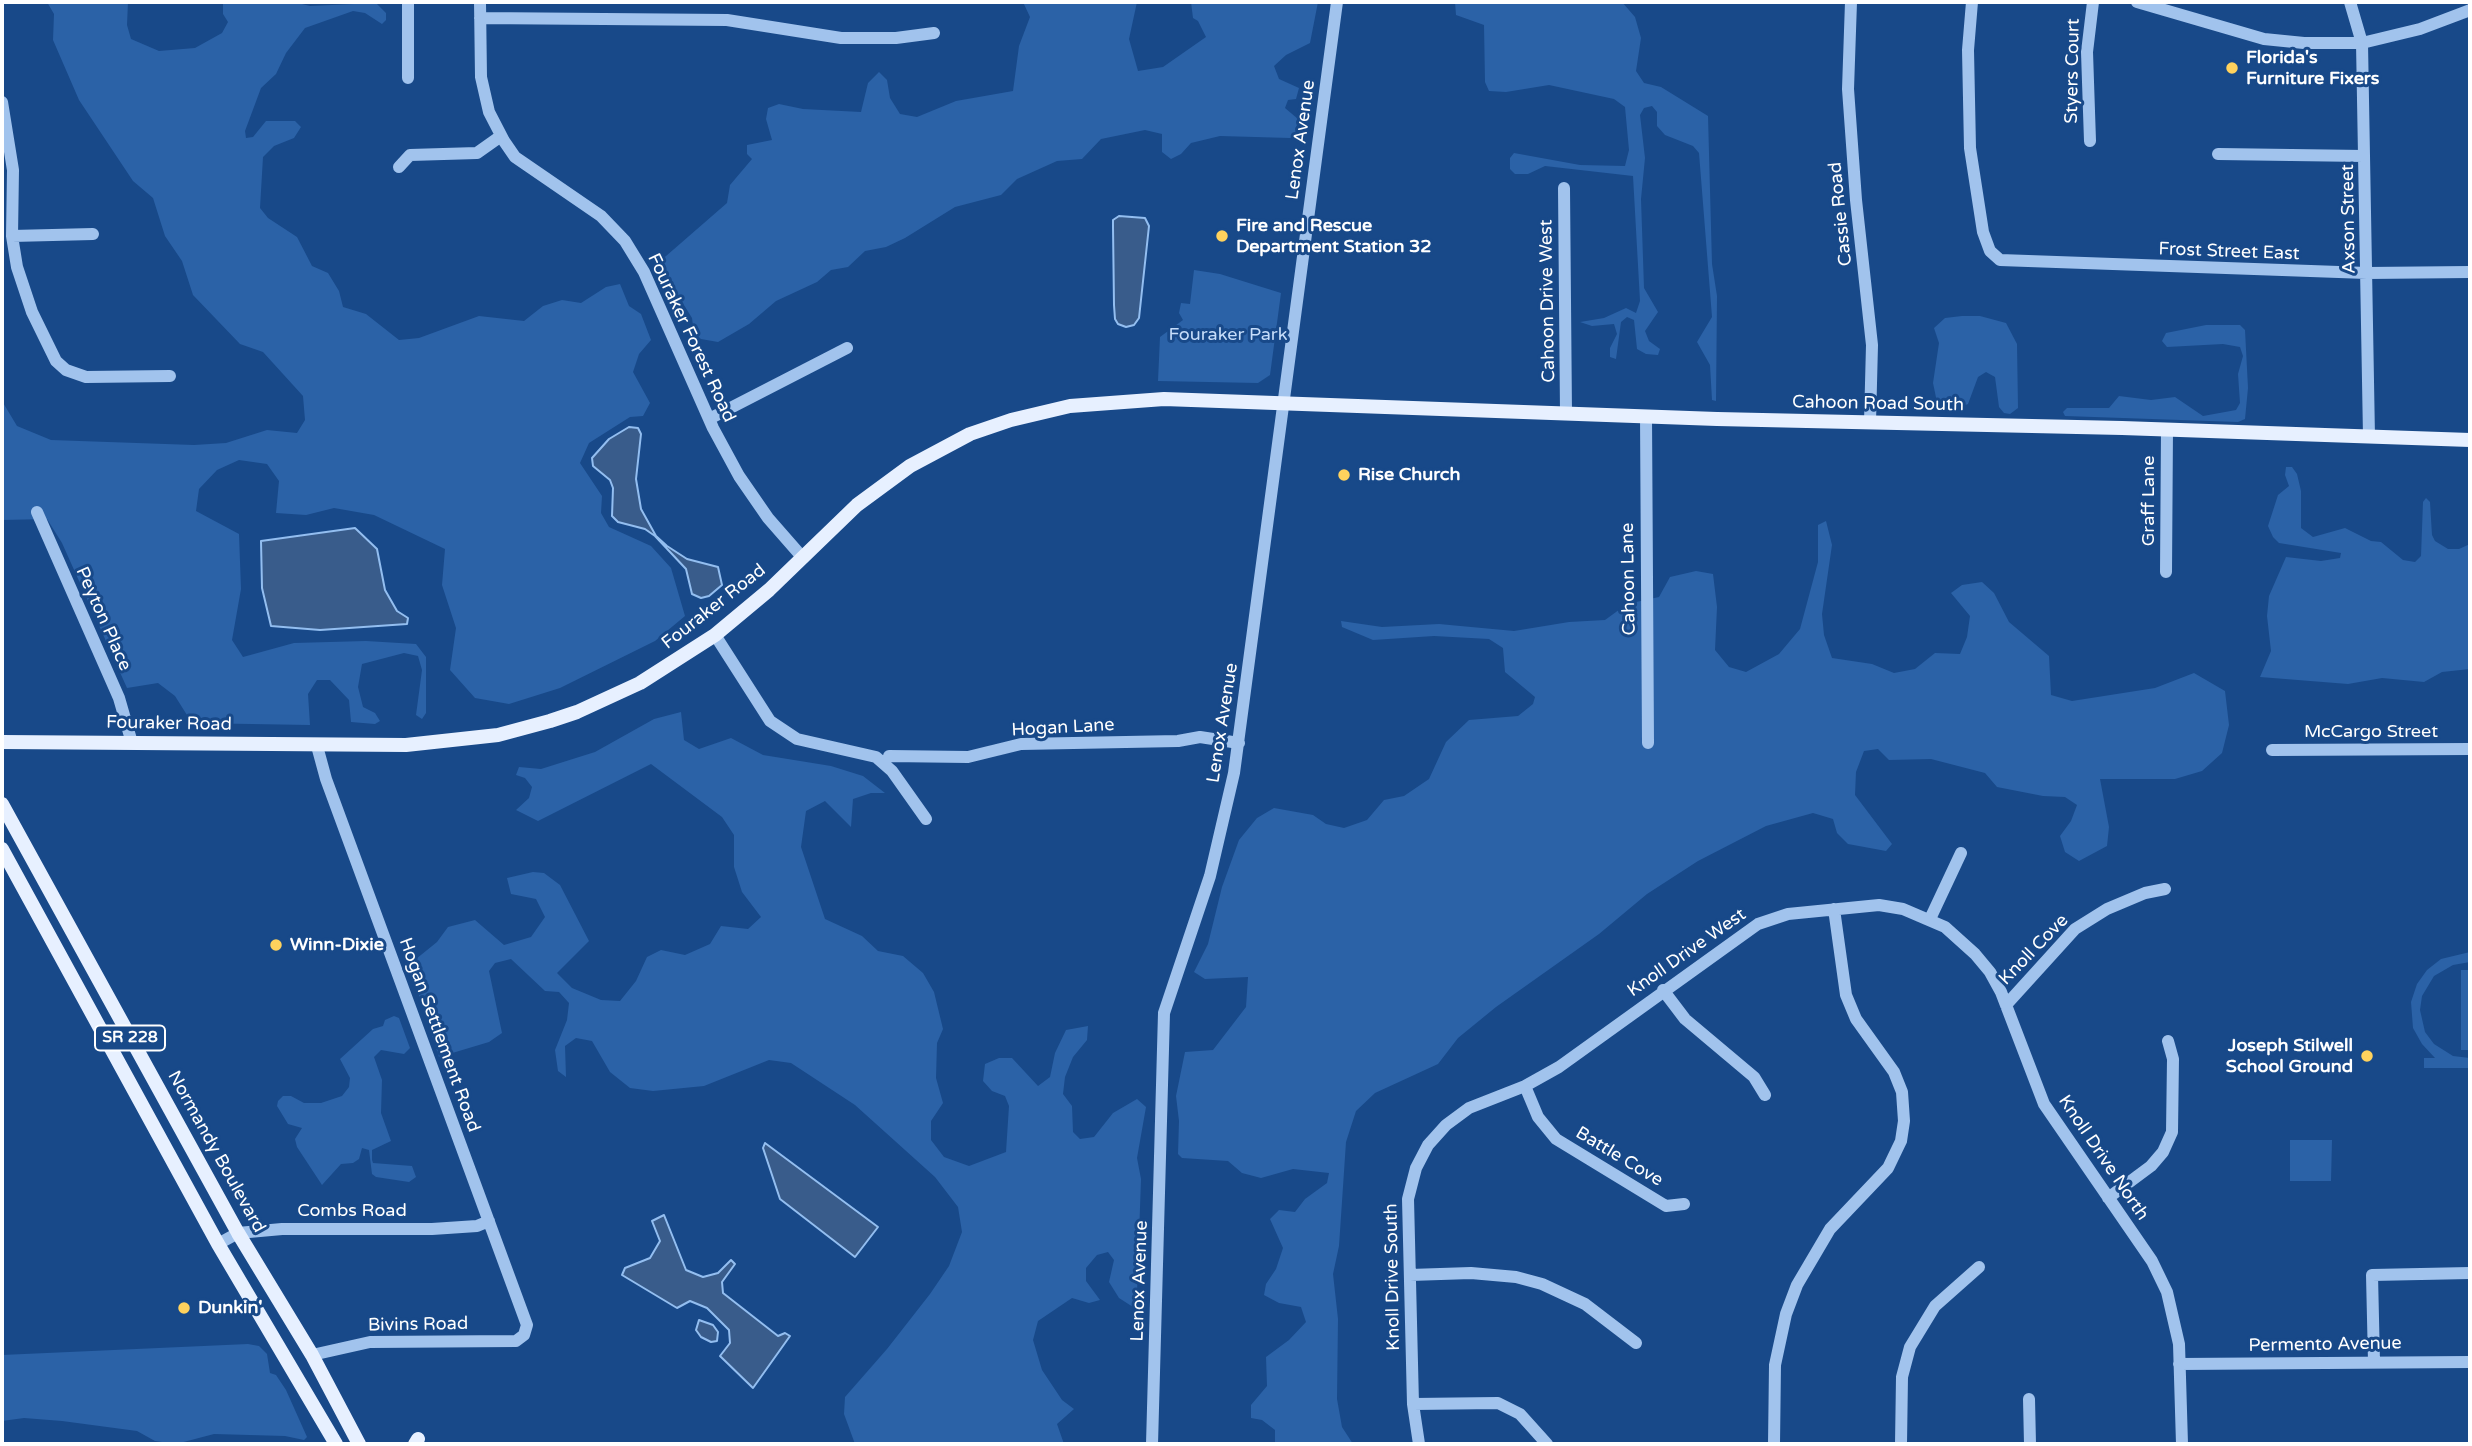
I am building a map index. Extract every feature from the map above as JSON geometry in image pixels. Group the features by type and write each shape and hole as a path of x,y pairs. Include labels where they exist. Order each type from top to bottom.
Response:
{"main road":[{"name":"Fouraker Road","path":"2,742 406,745 458,740 522,729 577,712 640,683 715,635 803,558 857,505 910,466 970,434 1060,408 1110,401 1164,400 1284,405"},
{"name":"Cahoon Road South","path":"1284,405 2470,440"},
{"name":"Normandy Boulevard","path":"2,804 238,1233 312,1355 359,1444"},
{"name":"SR 228","path":"2,849 218,1244 336,1444"}],"street":[{"path":"408,2 408,78"},
{"name":"Fouraker Forest Road","path":"480,2 481,77 489,112 501,136 515,157 601,216 625,241 643,272 709,419 739,476 768,518 803,558"},
{"name":"Lenox Avenue","path":"1153,1444 1164,1013 1221,837 1239,743 1337,2"},
{"name":"Cassie Road","path":"1851,2 1849,101 1856,200 1872,345 1870,422"},
{"name":"Frost Street East","path":"1972,2 1968,50 1970,148 1977,200 1990,251 2000,260 2367,273 2470,272"},
{"name":"Styers Court","path":"2090,141 2087,52 2093,2"},
{"path":"2137,2 2181,8 2264,39 2362,43 2420,29 2470,10"},
{"name":"Axson Street","path":"2350,2 2362,43 2369,437"},
{"path":"480,18 727,20 841,38 896,38 934,33"},
{"path":"2,102 12,236 17,267 32,312 61,366 86,377 170,376"},
{"path":"399,167 410,155 477,153 501,136"},
{"path":"2218,153 2364,156"},
{"name":"Cahoon Drive West","path":"1564,188 1566,413"},
{"path":"12,236 93,234"},
{"path":"709,419 847,348"},
{"name":"Cahoon Lane","path":"1646,416 1648,743"},
{"name":"Graff Lane","path":"2166,572 2167,430"},
{"name":"Peyton Place","path":"37,512 119,698 132,743"},
{"path":"715,635 770,721 797,740 876,757 892,771 926,819"},
{"name":"Hogan Lane","path":"889,756 968,757 1021,744 1178,741 1200,737 1239,743"},
{"name":"Hogan Settlement Road","path":"317,746 326,779 527,1325 524,1335"},
{"name":"McCargo Street","path":"2272,750 2470,749"},
{"path":"1930,919 1961,853"},
{"name":"Knoll Cove","path":"2006,1005 2075,929 2132,898 2165,889"},
{"name":"Knoll Drive West","path":"1525,1086 1559,1067 1758,924 1788,914 1880,905 1903,909 1930,919"},
{"path":"1774,1444 1775,1365 1786,1314 1797,1285 1830,1230 1888,1168 1901,1141 1904,1122 1902,1092 1894,1072 1856,1019 1846,995 1834,909"},
{"name":"Knoll Drive North","path":"1930,919 1955,934 1990,972 2006,1005 2044,1104 2152,1261 2167,1292 2174,1314 2179,1364 2182,1444"},
{"path":"1663,990 1685,1019 1754,1077 1765,1095"},
{"path":"2108,1198 2151,1166 2163,1152 2172,1132 2173,1059 2168,1041"},
{"name":"Battle Cove","path":"1525,1086 1538,1117 1549,1132 1567,1147 1666,1206 1684,1204"},
{"name":"Knoll Drive South","path":"1419,1444 1413,1404 1409,1193 1416,1168 1428,1145 1446,1125 1469,1108 1525,1086"},
{"name":"Combs Road","path":"218,1244 238,1233 282,1229 432,1229 477,1226 489,1221"},
{"path":"1901,1444 1902,1377 1915,1334 1935,1306 1979,1267"},
{"path":"1410,1275 1471,1273 1516,1277 1542,1284 1585,1304 1636,1343"},
{"path":"2374,1362 2372,1275 2470,1273"},
{"name":"Bivins Road","path":"312,1355 370,1342 516,1341 524,1335"},
{"name":"Permento Avenue","path":"2179,1364 2470,1362"},
{"path":"2029,1399 2030,1444"},
{"path":"1413,1404 1498,1404 1520,1414 1547,1444"}],"green space":[{"path":"47,2 128,2 127,25 131,39 159,51 195,48 222,33 228,22 223,14 223,2 294,2 310,6 376,3 386,13 386,20 382,24 365,13 353,11 305,28 286,53 276,74 261,88 245,131 246,138 253,137 266,121 295,121 301,127 294,138 274,146 263,157 260,208 268,218 297,237 312,266 328,273 339,291 343,307 366,314 399,340 419,338 479,316 524,321 543,306 562,300 581,303 606,287 620,284 629,306 641,314 651,340 639,354 633,372 650,403 643,416 630,417 589,443 580,463 602,496 601,513 609,527 651,546 671,568 685,616 655,641 560,688 509,704 475,698 450,670 456,628 442,585 445,549 374,515 334,508 306,515 276,513 279,481 267,464 239,460 217,470 199,489 196,511 239,534 241,589 232,640 243,657 294,643 366,641 416,644 426,657 426,713 422,719 416,715 422,670 418,656 404,653 362,664 358,687 363,707 375,713 380,721 375,724 351,722 349,700 330,680 317,680 308,694 310,725 192,723 175,696 158,683 127,688 62,543 47,519 2,520 2,401 17,426 51,440 194,445 226,443 267,430 297,433 305,420 303,396 263,352 240,344 193,295 182,261 165,236 153,198 133,181 79,100 53,40 54,14"},
{"path":"1023,2 1137,2 1129,39 1138,71 1163,67 1206,37 1198,21 1193,18 1191,2 1318,2 1310,43 1286,55 1274,66 1279,79 1299,88 1296,99 1288,100 1285,108 1298,119 1295,135 1290,138 1220,136 1191,143 1181,154 1171,159 1162,152 1162,134 1145,130 1101,139 1082,159 1057,161 1017,179 1001,195 955,207 905,238 886,247 865,251 848,267 831,270 817,282 776,301 749,324 718,342 701,339 694,333 692,318 658,263 727,203 730,185 752,159 747,154 747,145 772,140 766,119 768,108 779,104 803,109 861,112 868,83 879,72 887,80 890,98 900,114 917,117 956,101 1013,91 1019,46 1030,17"},
{"path":"1455,2 1622,2 1635,17 1641,38 1636,71 1644,83 1661,87 1708,116 1712,264 1717,296 1716,401 1712,400 1710,365 1697,342 1712,317 1699,153 1693,146 1665,135 1657,126 1657,112 1652,106 1644,108 1640,115 1645,158 1641,199 1644,288 1658,312 1645,331 1649,341 1660,349 1658,355 1646,354 1637,349 1634,320 1627,317 1621,322 1616,359 1610,357 1610,348 1617,334 1614,324 1592,326 1580,322 1604,318 1626,308 1636,313 1640,301 1633,176 1545,166 1528,174 1515,174 1510,169 1510,158 1514,153 1580,165 1625,166 1629,150 1625,107 1614,99 1549,85 1506,92 1489,91 1485,82 1484,25 1456,15"},
{"name":"Fouraker Park","path":"1194,270 1220,274 1281,293 1270,375 1258,383 1158,381 1160,337 1183,320 1179,313 1181,303 1190,304"},
{"path":"1980,316 2006,323 2017,344 2018,408 2010,414 2004,413 1999,407 1995,377 1986,372 1978,377 1968,404 1951,411 1938,407 1933,383 1939,343 1934,328 1945,318"},
{"path":"2206,325 2240,325 2245,330 2248,388 2245,419 2238,422 2065,416 2063,412 2067,408 2109,408 2119,396 2151,400 2175,397 2203,416 2236,410 2240,403 2238,374 2243,356 2240,347 2223,344 2167,347 2162,341 2166,333"},
{"path":"2286,467 2292,467 2297,474 2301,491 2301,528 2313,537 2345,528 2371,541 2381,542 2403,560 2415,562 2421,556 2423,502 2426,498 2430,502 2432,535 2435,541 2448,549 2459,549 2470,544 2470,669 2442,672 2424,682 2382,678 2348,684 2260,677 2271,651 2267,616 2269,596 2286,557 2321,561 2340,558 2341,553 2279,543 2273,537 2268,526 2278,495 2289,486 2285,475"},
{"path":"1826,521 1832,545 1822,614 1824,635 1832,658 1872,664 1894,673 1915,669 1935,653 1960,654 1967,637 1970,616 1951,593 1962,585 1982,582 1994,593 2009,622 2049,656 2051,695 2072,701 2155,688 2194,673 2225,691 2229,725 2222,753 2202,771 2175,779 2100,779 2109,827 2107,846 2079,861 2065,852 2060,836 2071,821 2077,805 2065,797 2043,796 1997,787 1985,773 1931,759 1889,760 1878,749 1864,751 1856,772 1855,795 1892,844 1886,851 1848,844 1837,833 1833,819 1813,813 1766,826 1698,861 1647,894 1599,934 1496,1007 1458,1038 1438,1064 1375,1093 1356,1111 1346,1142 1339,1246 1333,1274 1338,1319 1337,1399 1342,1427 1353,1444 1275,1444 1275,1430 1262,1420 1251,1418 1251,1405 1267,1386 1266,1357 1289,1340 1306,1322 1301,1307 1279,1303 1264,1295 1266,1284 1276,1269 1283,1248 1270,1219 1279,1210 1295,1212 1305,1199 1327,1183 1329,1173 1293,1169 1261,1178 1242,1173 1228,1161 1182,1158 1178,1154 1179,1121 1176,1096 1185,1052 1213,1050 1246,1007 1248,977 1205,979 1194,972 1208,944 1222,887 1239,840 1257,818 1274,808 1313,815 1326,824 1344,828 1367,820 1384,800 1404,796 1429,779 1446,742 1469,720 1518,716 1533,704 1535,697 1505,672 1503,648 1489,639 1434,636 1373,640 1342,627 1341,621 1382,627 1439,624 1514,631 1569,622 1605,620 1627,604 1659,597 1670,577 1696,571 1713,574 1717,607 1715,650 1729,667 1746,672 1779,654 1800,629 1818,562 1818,525"},
{"path":"681,712 684,740 699,749 731,738 763,755 831,766 863,776 885,793 871,793 853,799 851,827 825,801 806,811 801,847 825,919 862,936 878,951 903,956 923,973 934,992 943,1029 937,1043 936,1078 943,1103 931,1121 931,1140 944,1157 969,1166 1006,1152 1009,1106 1005,1096 992,1091 983,1081 985,1064 999,1058 1012,1058 1038,1086 1050,1077 1055,1053 1066,1030 1088,1026 1087,1040 1073,1057 1065,1077 1063,1094 1072,1106 1073,1132 1080,1139 1094,1137 1113,1113 1137,1099 1146,1107 1137,1158 1141,1179 1137,1293 1133,1307 1119,1298 1109,1282 1114,1260 1108,1252 1097,1255 1086,1268 1086,1281 1100,1300 1089,1303 1072,1298 1038,1321 1033,1340 1042,1370 1062,1400 1074,1409 1057,1424 1064,1444 855,1444 844,1414 845,1397 887,1349 949,1266 962,1232 958,1207 935,1177 855,1105 791,1063 769,1060 704,1086 653,1091 630,1088 610,1072 592,1041 576,1038 565,1046 566,1077 558,1071 555,1050 567,1020 569,1003 559,992 545,991 511,959 495,963 489,971 502,1033 489,1042 439,1057 415,983 416,959 437,942 448,927 475,920 504,945 531,937 545,917 536,899 511,894 507,878 533,872 544,873 560,885 589,941 557,973 572,988 601,1000 620,1001 636,981 647,957 661,950 685,955 710,944 721,926 748,929 761,917 742,892 734,867 734,835 722,817 651,764 538,821 516,810 529,798 532,787 525,778 516,775 519,767 541,769 595,752 654,719"},
{"path":"2470,952 2470,962 2453,965 2434,976 2422,996 2420,1010 2425,1032 2434,1044 2453,1056 2470,1058 2470,1068 2424,1068 2424,1058 2435,1058 2422,1044 2413,1028 2411,1002 2417,984 2427,970 2441,959"},
{"path":"2461,970 2470,970 2470,1050 2461,1050"},
{"path":"394,1016 399,1018 410,1048 404,1054 381,1050 374,1057 382,1080 381,1113 391,1141 372,1150 372,1160 373,1163 412,1166 416,1177 409,1182 376,1177 372,1174 369,1150 362,1148 359,1159 353,1163 341,1164 322,1185 297,1147 295,1139 302,1128 288,1124 277,1106 278,1101 283,1096 291,1096 304,1103 321,1103 342,1096 349,1087 350,1078 340,1059 373,1029 383,1026 385,1020"},
{"path":"2290,1140 2332,1140 2331,1181 2290,1181"},
{"path":"248,1344 259,1346 267,1354 270,1373 276,1375 286,1390 307,1437 304,1440 285,1436 214,1434 176,1444 155,1441 137,1431 62,1421 24,1418 2,1421 2,1355"}],"shaded area":[{"path":"1119,216 1145,218 1149,226 1139,318 1134,325 1126,327 1118,324 1115,319 1114,305 1113,220"},
{"path":"629,427 638,428 641,434 636,479 641,509 656,536 667,546 687,559 718,567 722,585 709,596 701,598 692,594 686,569 655,536 645,529 618,522 612,516 613,488 610,480 593,466 592,458 609,439"},
{"path":"355,528 377,549 385,590 397,611 408,618 407,624 320,630 271,626 262,588 261,541"},
{"path":"765,1143 878,1227 855,1257 780,1199 763,1148"},
{"path":"664,1215 686,1270 703,1277 718,1273 731,1260 735,1264 722,1282 723,1293 778,1336 785,1333 790,1336 753,1388 720,1356 730,1343 729,1330 707,1308 690,1301 677,1308 622,1275 625,1268 650,1258 660,1241 652,1221"},
{"path":"699,1320 713,1325 718,1332 717,1341 711,1342 701,1337 696,1330"}],"place":[{"name":"Florida's Furniture Fixers","path":"2232,68"},
{"name":"Fire and Rescue Department Station 32","path":"1222,236"},
{"name":"Rise Church","path":"1344,475"},
{"name":"Winn-Dixie","path":"276,945"},
{"name":"Joseph Stilwell School Ground","path":"2367,1056"},
{"name":"Dunkin'","path":"184,1308"}]}
